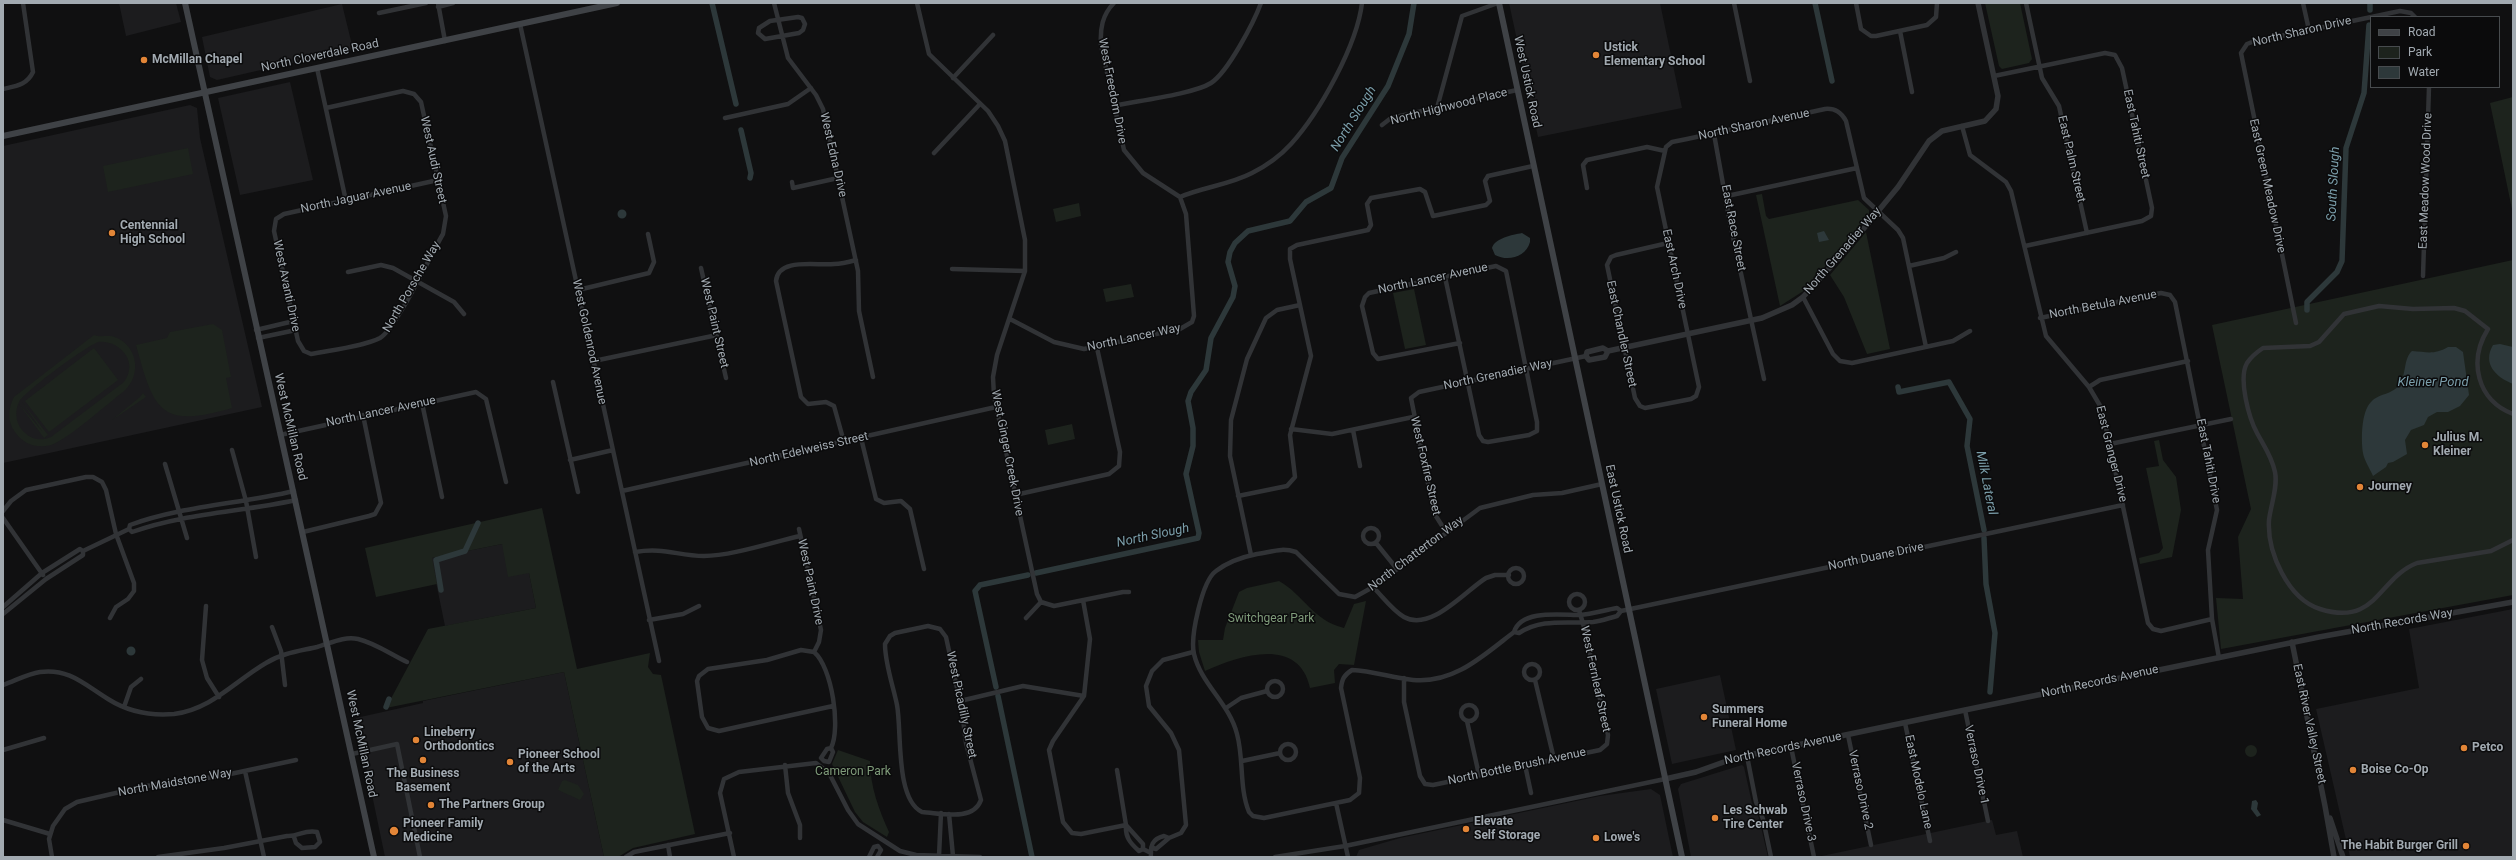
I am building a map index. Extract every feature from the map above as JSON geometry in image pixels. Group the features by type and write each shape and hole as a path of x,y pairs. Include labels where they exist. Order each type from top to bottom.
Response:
{"main road":[{"name":"West McMillan Road","path":"185,3 256,330 294,491 374,857"},
{"name":"North Cloverdale Road","path":"3,136 617,3"},
{"name":"West Ustick Road","path":"1498,3 1533,166"},
{"name":"East Ustick Road","path":"1533,166 1682,857"}],"street":[{"path":"3,89 22,85 30,79 33,72 23,3"},
{"path":"379,13 426,3"},
{"path":"445,40 438,5 453,3"},
{"path":"585,3 587,10"},
{"name":"West Edna Drive","path":"774,3 788,58 811,88 823,109 856,260 859,279 859,310 873,376"},
{"name":"West Ginger Creek Drive","path":"917,3 930,54 980,104 998,126 1005,141 1025,240 1025,271 997,355 993,377 996,408 1037,594 1041,602"},
{"name":"West Freedom Drive","path":"1114,3 1104,17 1100,30 1101,45 1120,142 1133,163 1143,173 1180,197"},
{"path":"1113,106 1198,88 1212,82 1222,71 1243,39 1261,3"},
{"path":"1180,197 1252,173 1273,160 1291,144 1337,73 1360,18 1362,3"},
{"path":"1437,108 1459,22 1462,16 1468,12 1498,3"},
{"path":"1734,3 1750,81"},
{"path":"1856,3 1859,24 1865,33 1876,36 1927,25 1936,17 1937,3"},
{"path":"1978,3 1994,76 2040,66"},
{"name":"East Palm Street","path":"2026,3 2045,86 2059,106 2087,233"},
{"path":"2303,3 2309,30"},
{"name":"North Sharon Drive","path":"2375,16 2394,12 2411,13 2414,16"},
{"path":"798,16 802,18 805,24 801,32 782,36 765,39 758,33 761,24 798,16"},
{"name":"North Sharon Drive","path":"2242,50 2252,42 2370,17"},
{"name":"West Goldenrod Avenue","path":"520,24 649,620 659,660"},
{"path":"1900,31 1912,92"},
{"path":"953,78 993,35"},
{"name":"East Green Meadow Drive","path":"2242,50 2240,56 2296,324"},
{"name":"East Tahiti Street","path":"2040,66 2105,53 2115,54 2122,68 2152,208 2151,216 2142,221 2087,233"},
{"path":"317,68 346,201"},
{"name":"North Grenadier Way","path":"1411,398 1419,392 1586,356 1587,352 1603,348 1608,351 1624,348 1752,321 1780,311 1803,297 1828,271 1898,187 1929,141 1942,131 1984,121 1996,109 1998,96 1994,76"},
{"path":"725,118 788,104 811,88"},
{"name":"East Meadow Wood Drive","path":"2423,276 2429,88"},
{"name":"North Highwood Place","path":"1382,125 1391,118 1517,90"},
{"name":"West Audi Street","path":"326,108 403,91 414,94 420,102 446,216 445,228"},
{"path":"934,153 980,104"},
{"name":"North Sharon Avenue","path":"1669,144 1830,109 1840,112 1846,121 1857,168"},
{"name":"East Granger Drive","path":"1962,126 1970,155 2006,182 2011,191 2025,246 2040,318 2046,336 2051,344 2089,388 2102,409 2148,623 2153,629 2161,631 2212,619"},
{"name":"East Race Street","path":"1714,134 1727,196 1730,223 1764,380"},
{"name":"East Arch Drive","path":"1640,406 1650,408 1686,401 1694,398 1699,387 1668,243 1658,187 1665,151 1669,144"},
{"path":"1587,188 1583,165 1585,162 1647,147 1665,151"},
{"path":"1238,496 1292,483 1295,477 1290,447 1291,429 1311,356 1290,249 1297,245 1368,230 1371,225 1367,204 1371,198 1420,189 1425,192 1433,216 1486,205 1490,201 1486,181 1488,176 1533,166"},
{"path":"1727,196 1857,168 1864,198 1877,212 1898,230 1903,238 1926,347"},
{"path":"792,182 793,188 838,178"},
{"name":"North Jaguar Avenue","path":"276,219 284,214 438,180"},
{"name":"North Lancer Way","path":"1010,319 1069,347 1097,348 1180,329 1192,322 1195,310 1186,214 1180,197"},
{"name":"West Avanti Drive","path":"276,219 274,231 296,330 304,351"},
{"name":"North Porsche Way","path":"304,351 311,354 378,338 388,331 445,228"},
{"path":"2025,246 2087,233"},
{"path":"578,290 644,276 652,270 654,262 648,234"},
{"name":"East Chandler Street","path":"1640,406 1635,398 1607,271 1608,260 1616,255 1668,243"},
{"path":"1909,266 1944,258 1956,252"},
{"path":"844,442 834,406 826,402 808,404 801,397 776,281 776,274 781,269 805,263 834,264 856,260"},
{"path":"348,272 375,266 387,266 454,302 464,314"},
{"name":"North Lancer Avenue","path":"1460,343 1382,360 1373,353 1362,306 1365,296 1369,293 1496,266 1502,267 1506,271 1526,368"},
{"name":"West Paint Street","path":"701,268 726,378"},
{"path":"952,269 1025,271"},
{"path":"1446,277 1479,434 1483,441 1488,442 1530,435 1537,431 1537,422 1526,368"},
{"name":"North Betula Avenue","path":"2040,318 2166,294"},
{"name":"East Tahiti Drive","path":"2166,294 2175,302 2217,510 2208,550 2212,619 2219,658"},
{"path":"1803,297 1833,354 1840,361 1852,363 1953,341 1970,332"},
{"path":"1251,555 1229,447 1231,420 1247,359 1270,312 1300,305"},
{"path":"2513,414 2502,409 2492,401 2478,377 2478,351 2488,329 2465,311 2454,308 2369,307 2339,318 2319,342 2310,346 2263,348 2247,363 2244,380 2249,413 2273,462 2275,474 2269,522 2275,556 2290,586 2298,597 2311,606 2326,611 2343,613 2357,610 2378,598 2395,576 2407,566 2491,551 2513,540"},
{"path":"256,330 294,321"},
{"path":"258,338 296,330"},
{"path":"594,361 717,335"},
{"path":"1015,495 1109,474 1119,466 1120,452 1097,348"},
{"name":"North Grenadier Way","path":"1586,356 1589,360 1605,357 1608,351"},
{"path":"2089,388 2100,380 2188,361"},
{"path":"553,382 578,492"},
{"name":"North Lancer Avenue","path":"280,435 470,392 482,395 486,399 506,482"},
{"name":"West Foxfire Street","path":"1411,398 1413,417 1434,513 1446,532"},
{"path":"422,403 442,497"},
{"name":"North Edelweiss Street","path":"622,491 996,408"},
{"path":"303,532 369,516 379,509 381,503 363,415"},
{"path":"1291,429 1332,434 1413,417"},
{"path":"2110,444 2231,419"},
{"path":"1353,430 1360,466"},
{"path":"861,438 876,499 884,503 901,501 910,509 924,569"},
{"path":"232,450 248,508 256,557"},
{"path":"570,460 613,450"},
{"path":"165,464 177,512 182,518 187,538"},
{"path":"3,512 11,501 26,490 93,477 102,482 106,490 116,534 134,583 134,591 128,599 116,607 110,618"},
{"name":"North Chatterton Way","path":"1336,803 1264,818 1253,816 1246,806 1242,761 1237,733 1226,708 1200,672 1193,652 1193,627 1211,576 1233,560 1280,549 1296,552 1335,591 1346,597 1361,595 1468,515 1486,505 1602,484"},
{"path":"3,607 42,573 80,549 83,551 129,529 130,525 140,521 177,512 246,502 294,491"},
{"path":"129,529 132,532 182,518 296,500"},
{"name":"North Duane Drive","path":"1621,611 2123,505"},
{"path":"3,518 46,579"},
{"name":"West Paint Drive","path":"799,529 821,630 819,642 814,652"},
{"path":"635,552 663,550 690,555 711,555 800,536"},
{"path":"1376,543 1397,569"},
{"path":"3,614 46,579 83,555 83,551"},
{"path":"1373,587 1405,618 1422,621 1439,614 1486,578 1503,574 1509,575"},
{"path":"1026,618 1041,602 1054,606 1129,592"},
{"path":"1083,600 1090,639 1084,696 1052,741 1049,750 1063,822 1072,833 1081,834 1126,825"},
{"name":"North Records Way","path":"2292,642 2513,602"},
{"path":"206,606 202,660 207,678 219,697"},
{"path":"649,620 683,614 699,606"},
{"path":"1348,857 1336,803 1350,800 1359,793 1360,778 1341,688 1342,680 1346,674 1352,670 1360,670 1404,678 1432,679 1457,672 1514,632 1519,624 1536,616 1617,608 1621,611 1617,616 1583,622 1549,622 1531,626 1519,633 1514,632"},
{"name":"West Fernleaf Street","path":"1580,612 1608,735 1607,744"},
{"name":"West Picadilly Street","path":"941,813 922,812 916,809 912,804 902,770 898,713 885,650 887,639 895,633 928,626 940,629 946,637 960,700 966,743 981,800 979,807 973,812 966,814 949,814"},
{"path":"272,627 282,656 285,685"},
{"path":"3,685 32,674 61,672 81,680 105,698 124,707 147,714 173,714 197,708 219,697 264,664 282,656 345,638 357,638 407,662"},
{"name":"North Records Avenue","path":"1275,857 1345,846 1665,779 1747,756 2292,642"},
{"name":"East River Valley Street","path":"2292,642 2326,806 2334,857"},
{"path":"833,706 727,730 708,728 702,717 697,681 699,676 708,669 767,660 801,650 814,652 824,663 837,724 836,735 831,748 827,748 821,758 822,763 829,772 854,819 864,829 906,853 939,856 980,857"},
{"path":"1153,848 1156,849 1169,838 1177,836 1184,830 1187,819 1179,750 1171,734 1149,706 1146,686 1152,671 1163,660 1193,652"},
{"name":"North Bottle Brush Avenue","path":"1404,678 1404,702 1420,776 1425,784 1433,785 1600,750 1607,744"},
{"path":"124,707 131,687 141,680"},
{"path":"1535,680 1554,759"},
{"path":"960,700 1022,686 1084,696"},
{"path":"1226,708 1241,698 1267,691"},
{"name":"Verraso Drive 1","path":"1965,710 1988,820"},
{"path":"1467,721 1479,775"},
{"name":"East Modelo Lane","path":"1905,723 1930,841"},
{"name":"Verraso Drive 2","path":"1848,735 1871,845"},
{"path":"3,750 44,738"},
{"path":"352,754 396,744 420,857"},
{"name":"Verraso Drive 3","path":"1791,747 1814,857"},
{"path":"1242,761 1280,753"},
{"path":"1747,756 1756,802 1763,818 1771,857"},
{"name":"North Maidstone Way","path":"50,834 65,809 77,802 146,786 246,771 296,760"},
{"path":"734,857 730,833 720,793 724,779 738,772 786,765 822,763"},
{"path":"786,765 788,793 800,825 800,838"},
{"path":"1525,765 1530,793"},
{"path":"1117,770 1126,825 1126,835 1129,841 1139,851 1143,849"},
{"path":"246,771 264,857"},
{"name":"East River Valley Street","path":"2326,806 2343,857"},
{"path":"939,856 941,813 949,814 953,856"},
{"path":"3,820 50,834 52,857"},
{"path":"1126,825 1143,844 1143,849 1151,855 1153,848 1151,843 1158,837 1164,836 1169,838"},
{"path":"158,857 294,836 302,832 313,831 320,835 320,842 315,847 302,848 299,847 294,836"},
{"path":"626,857 634,852 730,833"},
{"path":"869,857 874,847 878,846 882,840"},
{"path":"668,846 670,857"},
{"path":"877,857 881,850 878,846"}],"shaded area":[{"path":"119,3 176,3 181,22 126,36"},
{"name":"Ustick Elementary School","path":"1509,3 1660,3 1682,108 1538,137"},
{"path":"342,4 353,49 217,80 210,77 202,37"},
{"path":"290,82 313,180 240,195 218,98"},
{"name":"Centennial High School","path":"190,105 197,108 200,138 262,407 3,463 3,146"},
{"path":"502,544 529,573 536,608 445,626 431,558"},
{"path":"2513,609 2513,857 2350,857 2316,709 2419,688 2409,629"},
{"name":"Pioneer School of the Arts","path":"564,672 604,857 385,857 356,718 423,703 423,701"},
{"path":"1720,675 1736,750 1672,764 1656,689"},
{"path":"1742,765 1744,767 1752,803 1759,818 1768,857 1691,857 1678,789 1681,784"},
{"path":"1651,789 1660,795 1673,857 1356,857 1359,850 1400,838 1600,796"},
{"path":"1992,820 1996,835 2017,831 2023,857 1817,857"}],"green space":[{"path":"1985,3 2020,3 2032,59 2029,63 2002,69 1999,66"},
{"path":"2513,97 2513,214 2490,103"},
{"path":"188,148 193,174 108,192 103,166"},
{"path":"1762,194 1766,216 1769,219 1858,200 1869,210 1869,215 1805,290 1780,306 1756,195"},
{"path":"1079,203 1081,216 1056,222 1053,209"},
{"path":"1866,232 1890,349 1867,354 1844,297 1830,275"},
{"path":"2513,260 2513,595 2221,649 2216,598 2243,599 2238,537 2251,509 2212,325"},
{"path":"1131,284 1134,297 1106,302 1103,289"},
{"path":"1414,289 1426,345 1405,349 1393,293"},
{"path":"213,324 222,330 231,377 226,378 232,408 208,414 189,416 175,415 164,409 155,399 148,386 136,345 167,338 170,332"},
{"path":"94,335 111,336 117,338 130,349 133,356 135,371 129,386 77,429 51,445 36,446 22,440 18,436 12,428 9,415 10,406 14,397","holes":["98,342 106,342 120,349 128,360 128,374 124,382 51,437 37,439 25,433 18,423 16,414 17,406 24,396 81,352"]},
{"path":"94,348 118,380 49,432 25,401"},
{"path":"143,393 146,397 112,420 140,397"},
{"path":"22,402 48,435 44,438 19,404 42,431"},
{"path":"1072,424 1075,439 1048,445 1045,430"},
{"path":"2159,440 2163,460 2176,477 2181,510 2172,557 2140,564 2139,558 2159,553 2163,548 2146,468 2159,466 2154,441"},
{"path":"542,508 577,669 650,653 648,667 653,674 661,675 695,834 633,848 618,857 604,857 564,672 386,708 428,629 536,608 529,573 508,577 502,544 432,558 437,584 376,597 365,548"},
{"name":"Switchgear Park","path":"1279,581 1288,587 1324,619 1344,628 1354,604 1366,601 1354,665 1339,664 1334,670 1335,683 1310,688 1304,672 1294,661 1281,656 1266,654 1251,656 1219,665 1205,671 1199,652 1198,640 1223,640 1225,628 1239,592 1247,588"},
{"path":"2249,745 2253,745 2257,751 2253,757 2249,757 2245,753 2245,749"},
{"name":"Cameron Park","path":"838,750 870,761 870,770 876,798 889,832 887,837 863,822 855,812 832,764"},
{"path":"565,780 578,785 584,794 580,800 558,790 562,781"}],"water":[{"path":"620,210 624,210 626,214 624,218 620,218 618,216 618,212"},
{"path":"1824,231 1829,240 1819,242 1817,233"},
{"path":"1522,233 1530,238 1530,242 1528,247 1521,255 1505,258 1495,255 1492,248 1500,239"},
{"path":"2500,344 2513,347 2513,384 2496,374 2490,364 2489,358 2493,345"},
{"name":"Kleiner Pond","path":"2448,347 2456,347 2463,352 2469,395 2460,406 2448,412 2437,412 2428,417 2424,425 2411,430 2405,440 2407,454 2393,462 2388,463 2386,467 2373,476 2365,459 2362,447 2362,426 2365,412 2374,399 2393,391 2399,385 2403,376 2407,358 2412,351 2434,352"},
{"path":"131,646 136,651 131,656 126,651"},
{"path":"2256,800 2258,803 2257,809 2261,815 2257,817 2251,809 2252,801"}],"waterway":[{"path":"712,3 736,104"},
{"name":"North Slough","path":"1036,573 1198,538 1199,533 1186,474 1193,446 1193,428 1188,401 1191,392 1206,370 1211,338 1233,297 1235,286 1228,262 1230,252 1235,243 1248,231 1290,221 1306,202 1331,188 1342,158 1388,86 1409,34 1414,3"},
{"name":"Milk Lateral","path":"1815,3 1832,81"},
{"name":"South Slough","path":"2370,3 2370,10"},
{"name":"South Slough","path":"2307,310 2307,302 2337,272 2342,261 2346,148 2364,93 2369,25"},
{"path":"741,130 751,173 750,178"},
{"name":"Milk Lateral","path":"1898,387 1899,392 1949,382 1970,419 1967,446 1984,530"},
{"path":"441,590 436,560 465,551 478,523"},
{"name":"Milk Lateral","path":"1984,538 1986,584 1995,633 1990,692"},
{"name":"North Slough","path":"996,687 975,591 980,585 1028,575"},
{"name":"North Slough","path":"998,696 1032,857"},
{"path":"386,707 389,699"}],"place":[{"name":"Ustick Elementary School","path":"1596,55"},
{"name":"McMillan Chapel","path":"144,60"},
{"name":"Centennial High School","path":"112,233"},
{"name":"Julius M. Kleiner","path":"2425,445"},
{"name":"Journey","path":"2360,487"},
{"name":"Summers Funeral Home","path":"1704,717"},
{"name":"Lineberry Orthodontics","path":"416,740"},
{"name":"Petco","path":"2464,748"},
{"name":"The Business Basement","path":"423,760"},
{"name":"Pioneer School of the Arts","path":"510,762"},
{"name":"Boise Co-Op","path":"2353,770"},
{"name":"The Partners Group","path":"431,805"},
{"name":"Les Schwab Tire Center","path":"1715,818"},
{"name":"Elevate Self Storage","path":"1466,829"},
{"name":"Pioneer Family Medicine","path":"394,831"},
{"name":"Lowe's","path":"1596,838"},
{"name":"The Habit Burger Grill","path":"2466,846"}]}
